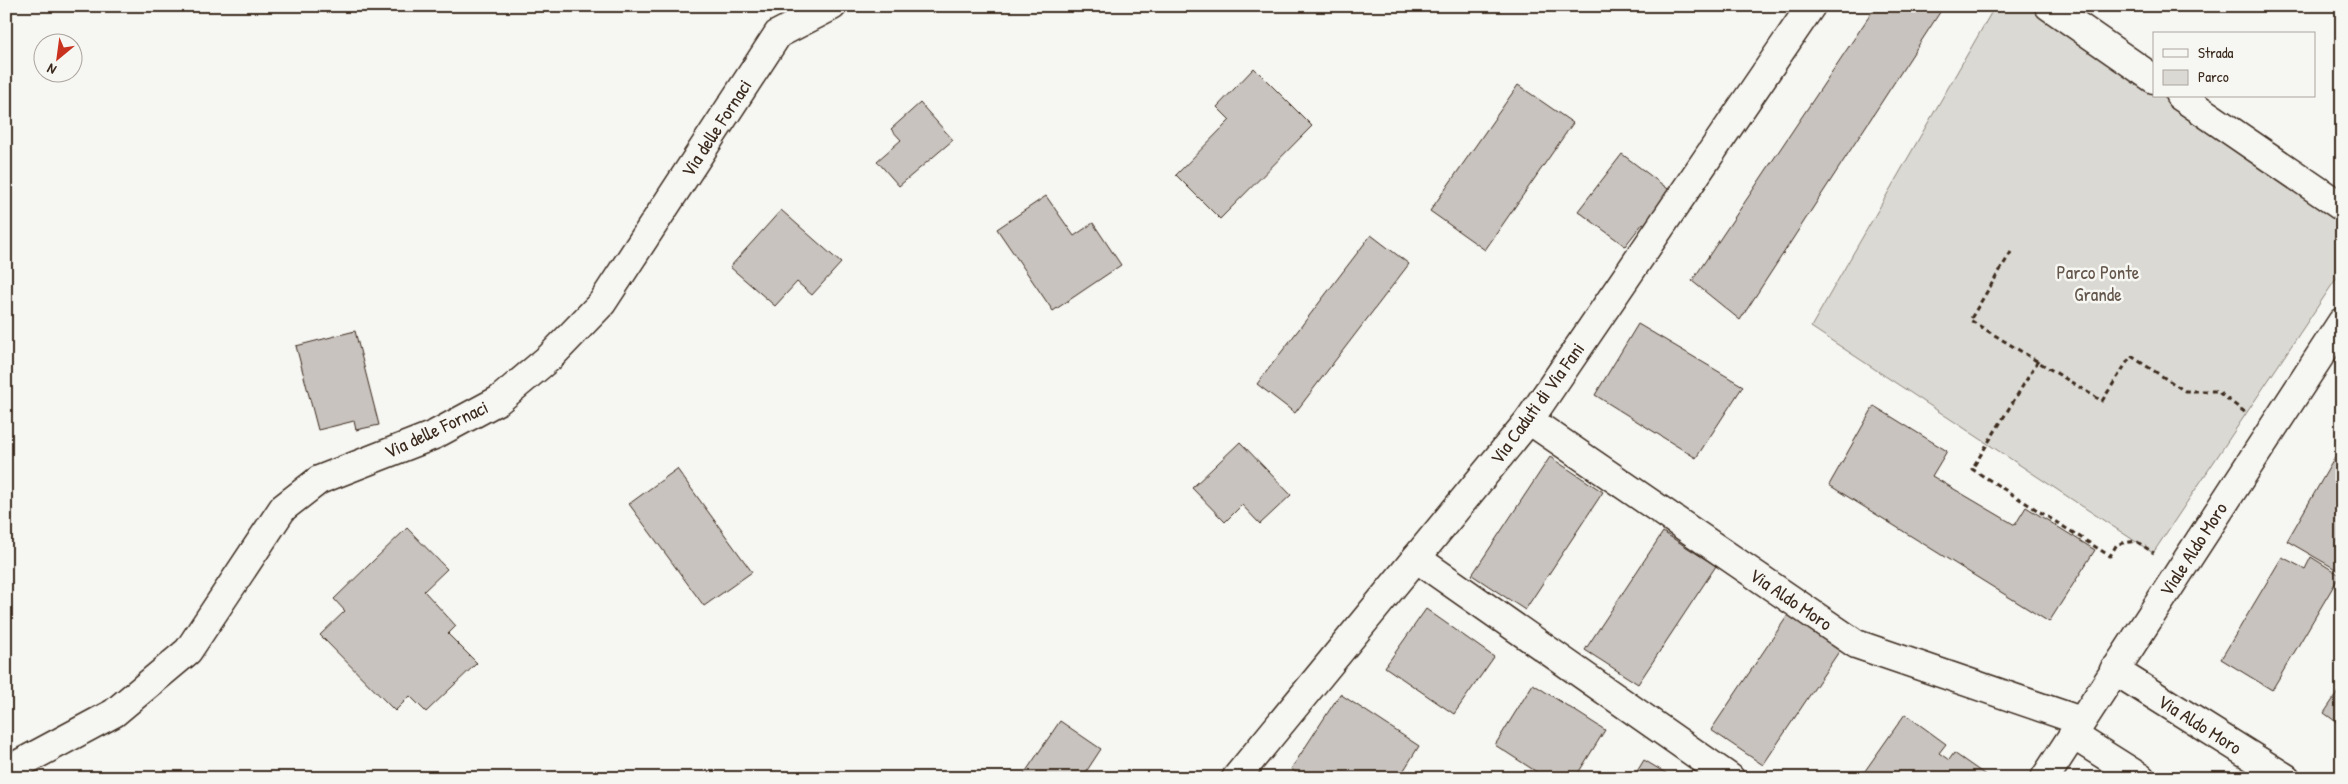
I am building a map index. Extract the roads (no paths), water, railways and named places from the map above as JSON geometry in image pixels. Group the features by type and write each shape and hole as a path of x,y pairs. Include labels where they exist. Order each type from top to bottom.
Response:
{"street":[{"name":"Via delle Fornaci","path":"6,771 114,713 188,651 283,508 320,480 434,435 499,400 550,357 602,303 778,34 832,6"},
{"name":"Via Caduti di Via Fani","path":"1236,778 1529,420 1811,6"},
{"path":"2049,6 2153,78"},
{"path":"2183,98 2342,207"},
{"name":"Viale Aldo Moro","path":"2045,778 2342,322"},
{"name":"Via Aldo Moro","path":"1529,420 1856,644 2077,728 2142,778"},
{"path":"1416,558 1730,778"},
{"name":"Via Aldo Moro","path":"2114,670 2286,778"}],"park label":[{"name":"Parco Ponte Grande","path":"2098,283"}]}
